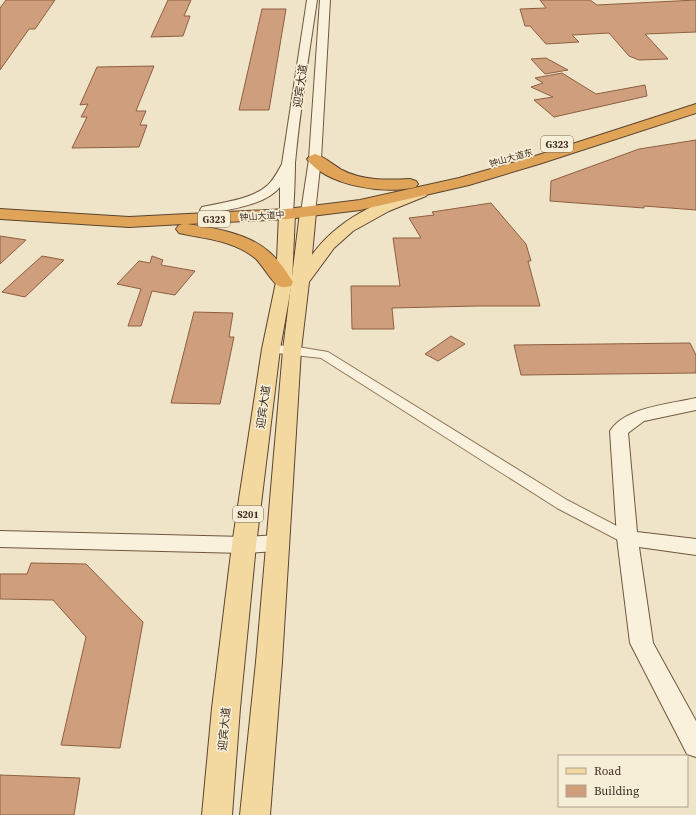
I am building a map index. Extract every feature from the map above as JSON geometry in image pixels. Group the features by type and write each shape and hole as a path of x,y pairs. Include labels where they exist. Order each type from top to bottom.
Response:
{"highway":[{"name":"钟山大道东","path":"422,187 455,174 527,154 696,100"},
{"name":"钟山大道东","path":"422,187 534,161 696,108"},
{"path":"315,159 326,168 350,180 370,184 422,187"},
{"name":"钟山大道中","path":"0,214 129,222 360,204 422,187"},
{"name":"钟山大道中","path":"0,205 70,211 133,212 298,208"},
{"path":"129,222 206,232 236,241 258,251 293,282"}],"main road":[{"path":"293,282 328,244 355,223 422,187"},
{"name":"迎宾大道","path":"217,815 226,708 244,545 293,282 298,208"},
{"name":"迎宾大道","path":"255,815 278,543 281,349"}],"street":[{"name":"迎宾大道","path":"298,208 289,162 312,0"},
{"name":"迎宾大道","path":"298,208 315,159 325,0"},
{"path":"207,210 238,203 267,191 272,188 289,162"},
{"path":"281,349 324,355 562,504 627,538 696,547"},
{"path":"696,404 638,417 619,431 627,538 642,643 696,746"},
{"path":"0,539 244,545 278,543"}],"building":[{"path":"6,0 55,0 35,29 29,29 0,70 0,8"},
{"path":"168,0 191,0 184,16 190,16 183,36 151,37"},
{"path":"540,0 590,0 597,5 696,0 696,32 645,34 668,59 639,60 629,56 609,33 572,35 579,42 546,44 530,26 525,26 520,9 546,8"},
{"path":"262,9 286,9 269,110 239,110"},
{"path":"546,58 568,70 545,74 531,59"},
{"path":"154,66 136,111 146,111 140,125 147,125 139,147 72,148 87,117 81,117 88,104 80,105 97,67"},
{"path":"562,73 596,94 645,85 647,96 554,117 534,100 553,97 531,87 543,83 535,78"},
{"path":"696,140 696,210 644,206 644,208 550,201 551,181 639,149"},
{"path":"491,203 526,244 531,261 528,261 540,306 392,308 394,329 352,329 351,286 400,286 393,238 421,238 409,218 434,215 432,212"},
{"path":"0,236 26,240 0,264"},
{"path":"42,256 64,260 25,297 2,292"},
{"path":"152,256 163,260 161,265 195,271 175,295 152,291 141,326 128,326 141,289 117,284 139,261 150,263"},
{"path":"194,312 233,313 229,337 234,337 220,404 171,403"},
{"path":"451,336 465,344 438,361 425,354"},
{"path":"690,343 696,355 696,373 521,375 514,345"},
{"path":"31,563 86,564 143,622 120,748 61,745 86,637 53,600 0,599 0,574 27,574"},
{"path":"0,775 80,778 74,815 0,815"}]}
